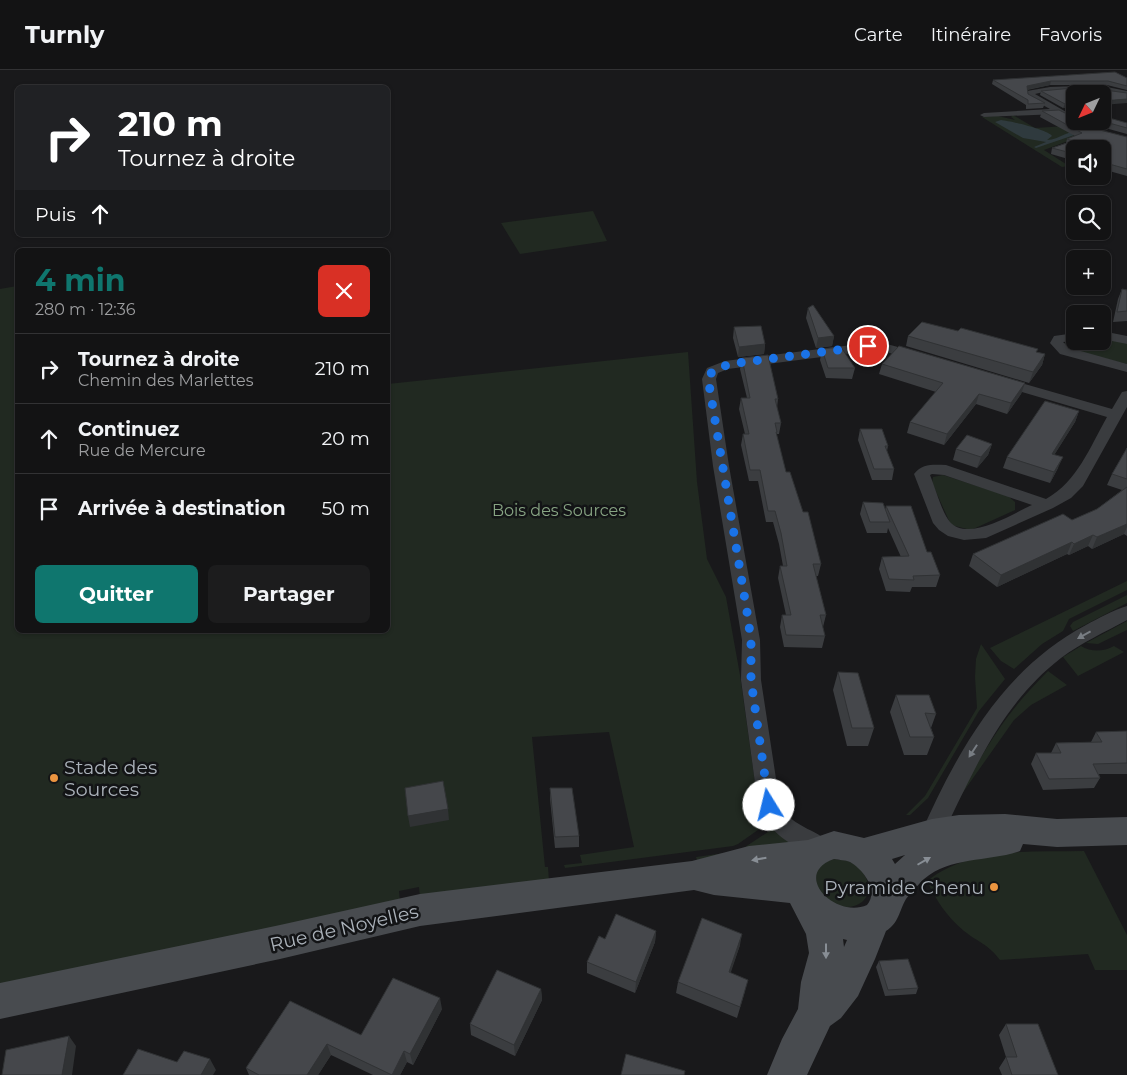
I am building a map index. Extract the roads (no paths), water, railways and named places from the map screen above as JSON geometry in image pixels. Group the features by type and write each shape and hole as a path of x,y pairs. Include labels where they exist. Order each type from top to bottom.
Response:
{"street":[{"path":"1066,115 1030,94 1036,91 1102,88 1116,89 1127,94"},
{"path":"984,116 1059,111"},
{"path":"1111,337 1127,340"},
{"path":"1066,338 1059,339 1056,343 1066,351 1127,368"},
{"path":"814,850 779,824 769,805 751,680 751,640 709,384 710,374 725,365 747,361 868,346 887,348 926,359"},
{"path":"983,376 1115,415"},
{"path":"1047,505 946,470 929,469 922,474 941,523 953,532 961,535 980,534 1047,505 1074,487 1127,395"},
{"path":"932,832 949,792 965,764 1002,708 1029,676 1046,660 1067,645 1127,612"},
{"path":"863,853 932,832 1005,828 1058,833 1127,831"},
{"path":"806,897 830,919 841,923 858,924 881,907 914,868 933,856 972,847 1058,833"},
{"path":"787,1075 817,1013 819,982 826,964 827,948 824,932 806,897 798,870 814,850 834,845 848,847 863,853 883,871 888,883 881,907 840,993 830,1004 817,1013"},
{"name":"Rue de Noyelles","path":"0,1000 280,942 420,910 692,876 717,866 814,850"},
{"name":"Rue de Noyelles","path":"692,876 720,881 762,883 806,897"}],"place":[{"name":"Stade des Sources","path":"54,778"},
{"name":"Pyramide Chenu","path":"994,887"}],"park label":[{"name":"Bois des Sources","path":"559,510"}]}
